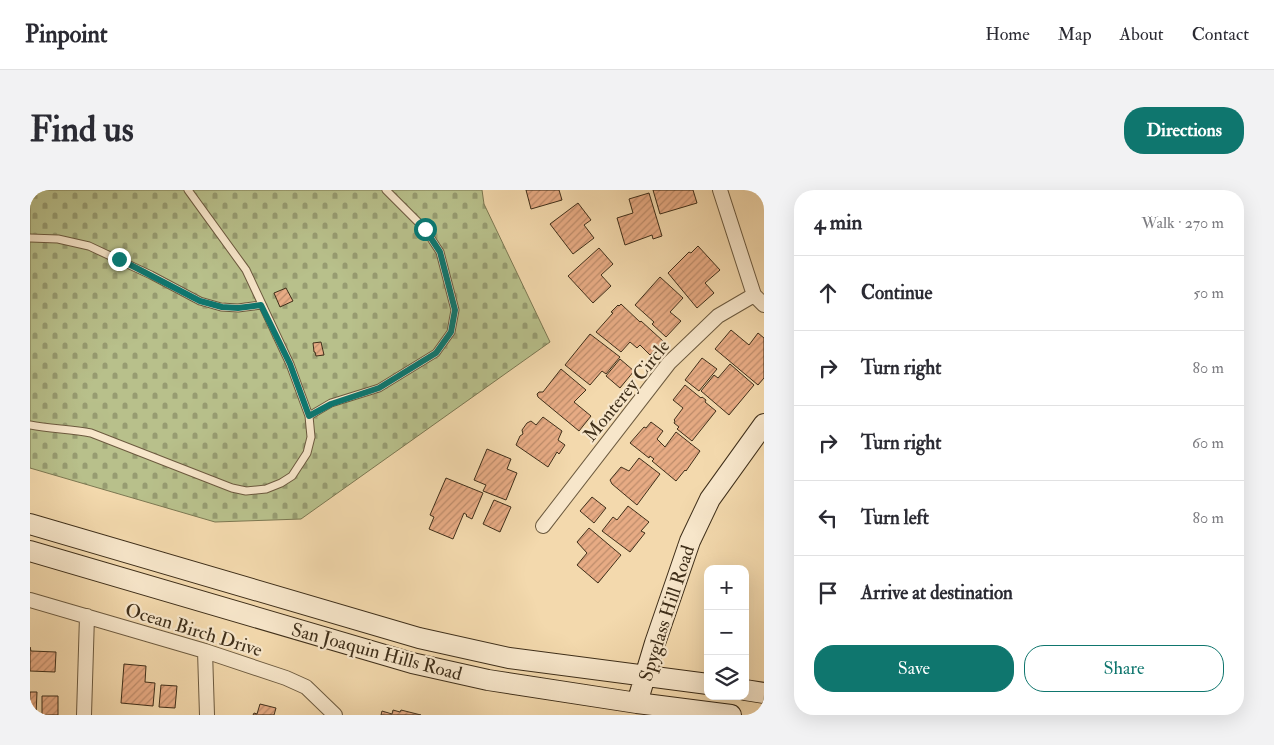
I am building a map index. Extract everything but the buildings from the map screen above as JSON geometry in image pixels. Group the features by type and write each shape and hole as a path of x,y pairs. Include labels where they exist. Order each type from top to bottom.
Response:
{"main road":[{"name":"Spyglass Hill Road","path":"637,703 654,643 690,541 710,499 764,424"},
{"name":"San Joaquin Hills Road","path":"30,524 419,638 509,658 704,683"},
{"name":"San Joaquin Hills Road","path":"30,551 412,663 488,680 637,703 731,715"},
{"path":"749,691 764,693"}],"street":[{"path":"720,190 759,300"},
{"name":"Monterey Circle","path":"544,526 669,363 718,316 759,300"},
{"name":"Ocean Birch Drive","path":"30,600 205,651 286,678 306,687 336,715"},
{"path":"84,715 87,616"},
{"path":"205,651 207,715"}],"lane":[{"path":"30,425 91,433 232,488 246,491 266,489 292,476 307,453 311,437 309,416 290,364 246,270 188,190"},
{"path":"309,416 331,404 379,388 436,353 451,332 455,310 440,252 425,229 386,190"},
{"path":"30,238 58,239 88,246 143,271 200,301 238,308 261,305"}],"green space":[{"path":"30,190 482,190 484,204 550,342 301,519 215,522 30,468"}],"route":[{"path":"119,259 200,301 222,307 238,308 261,305 290,364 309,416 331,404 379,388 436,353 451,332 455,310 440,252 425,229"}]}
